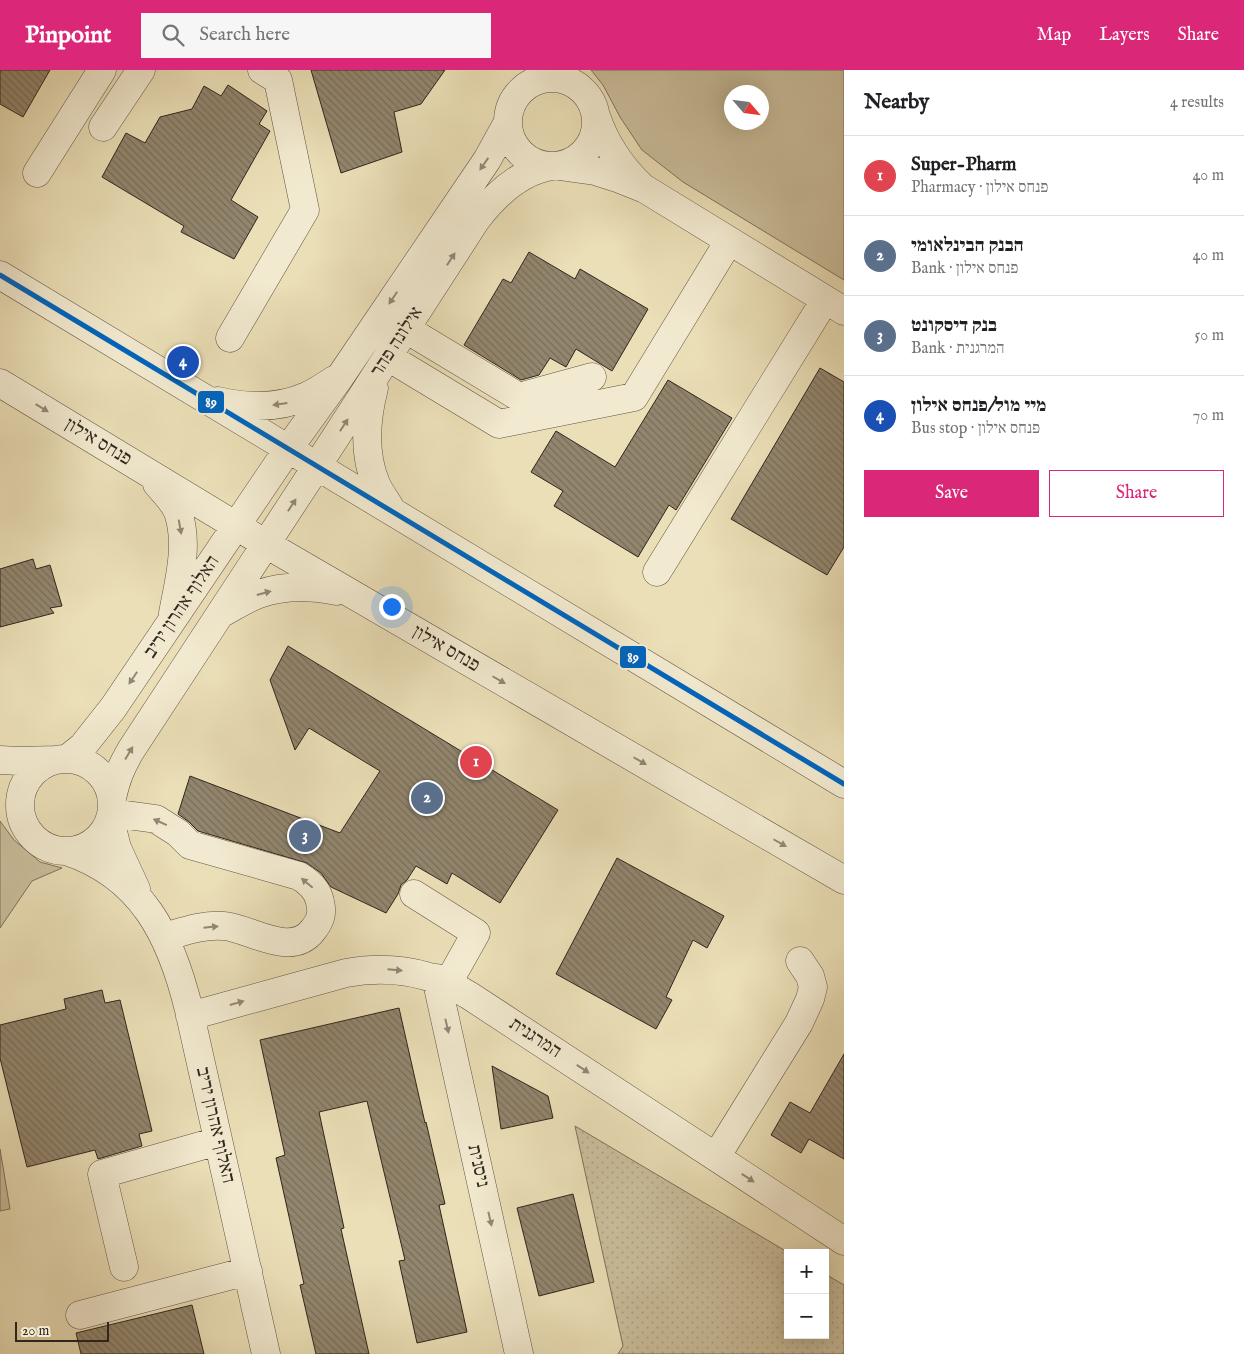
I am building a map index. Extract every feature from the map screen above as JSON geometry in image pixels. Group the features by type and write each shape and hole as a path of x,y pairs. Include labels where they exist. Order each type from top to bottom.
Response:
{"street":[{"path":"37,173 102,70"},
{"path":"104,127 141,70"},
{"path":"230,338 305,210 278,80 262,70"},
{"path":"510,115 518,95 528,86 540,80 553,78 554,74 573,83 584,92 592,103 596,116 596,129 587,148 577,158 565,164 555,166 538,164 526,157 520,152 510,135 510,115 515,89 515,70"},
{"name":"אילונה פהר","path":"288,449 340,377 487,160 510,115"},
{"name":"אילונה פהר","path":"596,116 611,150 627,171 645,189"},
{"name":"אילונה פהר","path":"266,544 476,220 486,207 504,190 518,179 541,168 555,166 595,171 645,189 834,305"},
{"path":"393,512 376,484 368,456 367,425 372,396 384,363 498,424 634,397 729,241"},
{"path":"0,275 844,784"},
{"path":"657,572 834,305"},
{"path":"406,329 519,397 592,377"},
{"path":"204,398 237,406 286,404 308,396 340,377"},
{"name":"פנחס אילון","path":"0,383 266,544 844,880"},
{"name":"האלוף אהרון יריב","path":"63,759 82,746 113,708 288,449"},
{"path":"146,472 164,492 177,512 182,532 183,554 171,624"},
{"name":"האלוף אהרון יריב","path":"266,544 120,768 115,781 111,810 114,839 120,856 144,904 164,937 178,970 266,1354"},
{"path":"220,614 258,594 291,587 316,587 351,594"},
{"path":"25,825 20,804 26,783 34,772 46,763 63,759"},
{"path":"0,760 63,759 81,761 94,768 104,778 110,791 111,810 103,833 92,843 80,849 66,851 52,849 38,842 0,795"},
{"path":"111,810 156,820 178,833 190,846 299,876 316,890 320,902 321,917 318,923 310,934 299,941 272,940 224,926 210,926 164,937"},
{"name":"האלוף אהרון יריב","path":"66,851 94,862 110,872 132,890 144,904"},
{"path":"414,894 476,933 442,981"},
{"path":"716,1157 799,1023 810,999 813,987 810,976 800,961"},
{"name":"המרגנית","path":"190,1016 360,970 399,970 442,981 470,996 844,1241"},
{"name":"ניסנית","path":"442,981 520,1354"},
{"path":"124,1267 102,1174 218,1141"},
{"path":"80,1315 248,1271"}],"shaded area":[{"path":"591,70 844,70 844,280 683,182 642,150 620,117 603,85"},
{"path":"0,821 14,840 40,862 62,868 32,881 0,928"},
{"path":"575,1126 784,1250 784,1339 829,1339 829,1276 844,1285 844,1354 618,1354 623,1346"},
{"path":"0,1149 10,1209 0,1211"}],"building":[{"path":"0,70 50,70 23,117 0,104"},
{"path":"311,70 445,70 421,104 394,112 402,152 341,173"},
{"path":"228,85 267,111 259,124 270,131 231,200 258,217 234,259 181,232 184,226 102,177 126,133 145,143 160,117 192,109 204,86 221,96"},
{"path":"529,252 575,279 580,269 648,309 612,371 576,349 566,367 550,358 539,375 521,380 464,345 503,279 511,283"},
{"path":"820,368 844,382 844,547 827,575 731,519"},
{"path":"668,380 732,418 676,510 669,505 638,557 554,506 563,491 531,472 556,431 615,467"},
{"path":"33,559 36,569 50,565 62,606 50,608 54,613 0,627 0,569"},
{"path":"288,646 558,810 500,903 452,873 447,884 416,866 407,880 401,885 398,894 386,913 331,887 321,873 307,863 198,831 178,814 190,776 340,833 380,771 309,728 295,750 270,680"},
{"path":"617,858 724,916 707,948 693,940 666,997 672,1000 656,1029 556,974"},
{"path":"102,990 105,1003 120,1000 152,1131 139,1134 142,1146 98,1159 95,1150 27,1167 0,1058 0,1025 66,1009 64,999"},
{"path":"399,1008 445,1204 439,1205 467,1332 417,1343 399,1261 405,1260 367,1101 319,1112 344,1228 341,1229 369,1354 316,1354 300,1285 304,1284 276,1158 285,1155 260,1040"},
{"path":"844,1054 844,1159 809,1139 801,1153 771,1135 790,1102 810,1113"},
{"path":"492,1066 548,1096 553,1118 501,1129"},
{"path":"573,1194 594,1282 539,1296 517,1208"},
{"path":"192,1305 204,1354 81,1354 76,1333"}],"transit line":[{"name":"89","path":"0,275 844,784"}],"place":[{"name":"מיי מול/פנחס אילון","path":"183,362"},
{"name":"Super-Pharm","path":"476,762"},
{"name":"הבנק הבינלאומי","path":"427,798"},
{"name":"בנק דיסקונט","path":"305,836"}]}
